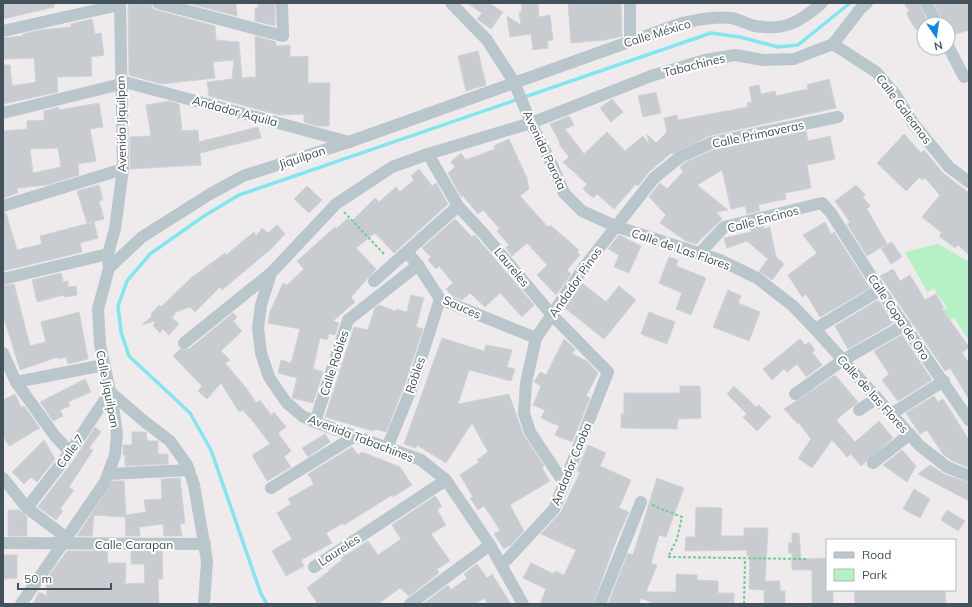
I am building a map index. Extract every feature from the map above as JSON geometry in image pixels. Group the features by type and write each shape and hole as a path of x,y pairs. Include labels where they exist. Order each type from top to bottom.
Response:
{"street":[{"path":"158,3 283,36 282,3"},
{"name":"Avenida Parota","path":"451,3 488,40 514,82 530,121 564,193 582,211 615,226"},
{"path":"630,3 630,41"},
{"name":"Calle México","path":"514,82 682,23 707,19 732,18 754,26 772,28 786,26 804,19 822,3"},
{"path":"833,44 861,8 867,3"},
{"path":"926,3 933,16"},
{"path":"3,31 119,4"},
{"name":"Avenida Jiquilpan","path":"109,268 108,254 115,229 123,169 119,4"},
{"name":"Tabachines","path":"530,121 651,76 705,60 735,55 763,60 794,59 833,44"},
{"name":"Calle Galeanas","path":"833,44 876,72 895,94 913,123 949,167 969,182"},
{"path":"953,56 964,77"},
{"name":"Andador Aquila","path":"3,113 121,82 349,142"},
{"name":"Jiquilpan","path":"109,268 142,237 210,194 243,176 349,142 514,82"},
{"name":"Calle Primaveras","path":"615,226 654,178 680,157 711,143 838,116"},
{"name":"Avenida Tabachines","path":"523,604 490,545 446,480 421,460 315,422 302,416 286,402 269,377 260,353 258,328 261,305 270,273 336,204 392,167 530,121"},
{"name":"Laureles","path":"428,154 458,206 484,234 552,315 608,372"},
{"path":"3,206 123,169"},
{"name":"Calle Encinos","path":"700,253 724,227 822,203 831,213"},
{"path":"374,281 458,206"},
{"name":"Calle Copa de Oro","path":"831,213 880,290 944,381 969,420"},
{"name":"Calle de Las Flores","path":"615,226 720,260 757,278 785,300"},
{"name":"Andador Pinos","path":"536,338 585,266 615,226"},
{"name":"Sauces","path":"407,252 418,265 440,299 536,338"},
{"path":"3,279 108,254"},
{"name":"Calle Robles","path":"315,422 348,320 418,265"},
{"name":"Calle Jiquilpan","path":"21,604 105,482 115,455 117,434 100,344 98,310 109,268"},
{"path":"184,343 270,273"},
{"path":"816,329 880,290"},
{"name":"Robles","path":"387,448 412,387 440,299"},
{"name":"Calle de las Flores","path":"785,300 816,329 920,446 947,467 969,476"},
{"path":"795,394 842,360 905,325"},
{"path":"536,338 526,383 524,413 530,432 564,483"},
{"path":"3,353 16,382 55,436 70,452"},
{"path":"16,382 104,364"},
{"name":"Andador Caoba","path":"502,565 554,509 608,372"},
{"path":"891,414 944,381"},
{"path":"110,392 145,422 170,440 188,470 194,484 205,544 207,561 204,604"},
{"name":"Calle 7","path":"27,508 70,452 110,392"},
{"path":"859,410 877,398"},
{"path":"873,463 910,434"},
{"path":"271,488 355,436"},
{"path":"108,474 188,470"},
{"path":"4,479 27,508 65,540"},
{"name":"Laureles","path":"314,567 446,480"},
{"path":"600,604 641,502"},
{"name":"Calle Carapan","path":"3,542 65,540 205,544"},
{"path":"410,604 490,545"}],"path":[{"path":"336,204 394,263"},
{"path":"641,502 682,517 677,539 668,557 806,559"},
{"path":"744,604 745,559"}],"green space":[{"path":"938,244 969,262 969,340 954,318 938,327 931,319 947,308 934,289 927,292 905,252"}],"building":[{"path":"3,3 54,3 54,7 3,19"},
{"path":"151,3 152,8 156,10 215,26 216,40 239,42 242,78 256,77 255,36 276,42 276,46 290,45 290,57 308,56 308,83 330,83 329,126 317,126 304,122 304,114 279,115 209,96 207,82 232,79 234,60 213,62 215,78 162,84 129,75 128,4"},
{"path":"187,3 236,3 237,16"},
{"path":"258,3 275,3 275,26 255,21 255,8 258,8"},
{"path":"467,3 489,3 503,12 491,29 477,19 482,13"},
{"path":"521,3 538,3 539,17 550,15 553,40 547,41 548,48 533,50 531,34 510,37 507,16 521,25 519,12 522,12"},
{"path":"568,3 621,4 622,36 605,40 571,43"},
{"path":"904,3 919,3 925,16 916,16 916,30 908,17 907,13 909,11"},
{"path":"934,3 969,3 969,30 956,34 956,16 940,16"},
{"path":"92,19 95,34 101,33 104,55 91,57 92,76 57,77 58,92 3,104 3,65 10,65 12,86 36,82 34,58 3,59 3,38 23,36 23,34 40,30 71,27 71,24"},
{"path":"478,51 486,85 466,91 458,56"},
{"path":"829,79 836,108 709,136 672,154 671,153 648,173 638,186 636,184 614,209 597,194 593,198 583,189 587,184 563,162 569,157 559,144 560,143 550,124 569,116 574,125 565,129 584,154 607,132 625,151 643,136 649,144 647,134 656,143 667,132 664,118 677,115 678,120 748,107 747,103 752,102 749,87 759,85 761,94 775,91 776,96 808,89 807,85"},
{"path":"656,92 661,113 643,117 638,96"},
{"path":"612,99 623,112 611,122 600,108"},
{"path":"169,101 179,104 182,131 198,130 199,142 258,127 261,138 200,153 201,165 130,169 130,137 151,136 146,105"},
{"path":"99,103 103,127 90,129 96,161 78,164 79,175 47,185 17,188 18,193 3,198 3,131 27,129 27,121 44,120 44,111 59,107 59,110","holes":["58,148 61,167 33,173 30,149"]},
{"path":"806,131 808,141 830,136 835,159 807,165 811,188 785,193 786,199 758,205 760,211 747,214 745,206 731,209 722,170 697,185 728,210 716,212 722,219 696,244 686,241 660,223 666,215 649,197 660,183 667,189 683,172 680,167 684,163 713,150"},
{"path":"904,134 921,153 924,150 943,173 969,193 969,255 958,245 955,248 939,236 942,233 922,217 940,195 925,178 922,180 920,177 906,191 877,163"},
{"path":"509,139 527,178 529,189 520,196 548,227 550,225 579,250 577,252 580,255 567,270 571,274 556,295 537,275 547,265 527,243 512,256 506,248 509,245 497,231 500,229 483,210 478,214 463,196 461,197 448,173 455,167 451,162 461,153 466,160 495,149 494,146"},
{"path":"419,169 432,186 436,183 448,204 394,253 375,233 356,248 376,269 351,297 355,302 333,321 339,323 335,335 329,334 327,340 320,338 313,369 323,372 313,403 292,398 297,378 278,373 281,360 291,363 300,329 268,323 270,312 283,283 287,285 304,269 297,261 335,227 336,229 348,218 351,222 375,198 379,202 396,187 400,192 414,180 411,176"},
{"path":"99,185 103,200 99,201 104,219 87,223 77,191"},
{"path":"856,185 865,195 863,197 870,206 867,209 887,244 867,256 847,224 850,222 835,201"},
{"path":"307,186 322,200 309,213 294,199"},
{"path":"3,213 6,213 17,250 42,244 40,236 94,222 98,238 80,243 82,252 3,271"},
{"path":"455,219 472,237 475,235 534,305 522,317 500,293 485,307 470,293 462,300 452,296 446,289 453,283 439,266 436,269 428,260 431,257 422,248"},
{"path":"825,222 831,234 834,232 870,288 820,317 806,294 802,297 788,275 817,253 803,235"},
{"path":"277,225 285,234 272,248 222,290 220,287 195,312 190,307 176,312 172,318 179,324 169,335 163,329 160,333 153,325 155,323 154,321 142,325 152,316 151,314 159,305 161,307 191,278 225,253 226,255 254,232 256,236 262,228 268,233"},
{"path":"763,225 764,229 770,227 776,257 784,264 772,280 759,271 768,259 747,241 727,248 724,238 751,232 750,228"},
{"path":"619,235 641,246 629,273 614,267 619,255 608,249"},
{"path":"892,242 902,257 891,264 881,248"},
{"path":"669,257 678,260 676,266 706,278 691,315 676,309 682,293 659,283"},
{"path":"893,269 900,281 910,275 925,300 936,294 944,308 942,309 969,347 962,353 969,363 969,399 950,368 945,371 880,276"},
{"path":"61,273 63,282 68,281 68,287 76,286 77,295 65,297 64,295 37,302 32,280"},
{"path":"582,283 606,302 619,286 636,300 604,339 565,308"},
{"path":"14,284 30,346 46,342 41,322 79,312 88,359 68,364 66,357 58,359 58,357 20,370 3,315 3,286"},
{"path":"728,290 741,296 738,303 760,312 749,341 713,327"},
{"path":"411,295 424,298 416,327 423,329 405,384 386,432 374,429 373,431 325,417 354,327 368,330 375,308 379,305 395,311 396,309 407,312"},
{"path":"878,300 893,323 848,349 835,326"},
{"path":"649,312 675,322 667,344 641,334"},
{"path":"233,313 237,317 233,321 242,331 221,351 230,360 225,363 247,389 256,403 260,400 271,415 274,412 286,427 278,433 291,451 284,457 291,467 267,481 252,455 270,444 255,424 243,410 239,412 221,383 207,399 198,391 202,386 173,356 180,349 189,349"},
{"path":"902,335 932,380 898,401 882,380 889,374 874,351"},
{"path":"442,338 484,351 486,345 512,350 507,367 515,369 511,381 469,370 458,404 509,394 523,434 544,466 542,468 550,481 510,505 524,531 511,545 504,549 494,534 500,530 484,506 478,510 470,498 473,497 460,475 479,462 477,460 488,452 472,423 446,463 417,445 416,448 404,444"},
{"path":"564,339 575,349 572,354 587,361 598,373 586,396 590,398 572,442 555,435 559,426 541,418 545,410 533,405 541,386 534,382 540,372 546,375"},
{"path":"800,339 805,345 809,342 815,350 812,352 822,365 806,377 797,364 787,372 784,369 772,380 763,369"},
{"path":"835,375 858,402 836,420 855,442 879,421 893,438 861,466 851,454 847,457 832,440 812,468 798,458 811,439 799,423 798,424 784,409"},
{"path":"85,379 91,392 68,402 70,406 60,410 63,416 53,421 40,402"},
{"path":"680,386 700,386 701,418 678,419 677,429 621,428 621,414 624,414 624,393 680,393"},
{"path":"734,386 756,407 759,405 771,417 757,431 743,417 747,414 727,394"},
{"path":"15,394 21,407 24,406 40,428 9,446 3,435 3,400"},
{"path":"934,396 938,402 943,399 969,440 969,468 951,460 943,454 927,430 920,434 906,413"},
{"path":"95,427 101,432 89,448 93,450 69,487 74,490 60,509 63,511 56,520 38,507 76,457"},
{"path":"132,432 146,432 147,441 158,441 158,454 168,454 168,464 125,466 123,445 132,445"},
{"path":"325,434 330,442 308,457 302,448"},
{"path":"44,440 55,459 37,482 31,477 24,484 12,472"},
{"path":"588,445 606,453 600,466 631,480 619,508 629,512 616,541 593,604 540,604 546,589 523,578 531,563 554,574 555,571 564,575 576,550 541,534 561,512 580,472 577,471"},
{"path":"352,447 358,455 362,452 400,467 412,485 393,497 392,495 344,525 343,523 326,533 332,543 301,560 304,566 286,576 272,551 292,539 277,513 291,504 288,499 314,484 308,474"},
{"path":"902,450 916,466 907,482 883,465"},
{"path":"930,465 944,474 969,483 969,501 918,474"},
{"path":"180,478 185,523 180,524 182,536 164,536 163,524 139,527 140,536 126,536 125,517 94,515 92,536 77,536 113,481 124,481 126,515 146,512 144,500 162,499 161,479"},
{"path":"657,478 684,488 666,537 659,535 651,563 657,565 646,592 676,592 676,574 697,575 697,580 718,581 718,593 734,593 734,604 655,604 641,598 639,604 608,604 628,553 633,555"},
{"path":"914,489 930,499 920,518 903,509"},
{"path":"435,496 442,506 437,510 446,525 431,534 450,561 437,569 439,573 409,596 400,588 378,604 318,604 307,588 342,560 341,558 368,541 378,555 401,539 392,525"},
{"path":"696,507 722,508 721,536 744,536 744,528 768,528 765,581 780,581 780,591 785,591 785,604 764,604 764,590 749,589 750,556 747,556 747,550 685,551 686,537 695,537"},
{"path":"8,510 19,510 27,517 27,536 8,536"},
{"path":"947,510 965,521 958,531 941,520"},
{"path":"792,533 799,533 801,559 826,558 826,591 833,592 833,604 812,604 812,570 792,570 792,553 789,553 788,543 792,543"},
{"path":"67,551 107,551 108,563 126,563 125,584 145,583 144,564 131,564 131,551 162,551 163,579 158,579 159,604 33,604 39,592 47,596 46,580"},
{"path":"3,555 17,555 17,578 3,579"},
{"path":"477,564 487,578 492,574 511,604 487,604 484,598 476,604 423,604 448,585 451,590 467,578 464,574"},
{"path":"854,591 945,591 946,604 855,604"}],"waterway":[{"path":"267,604 261,594 211,450 190,413 129,356 121,332 118,306 127,281 150,254 204,216 239,195 711,33 740,37 778,47 798,45 850,3"}]}
